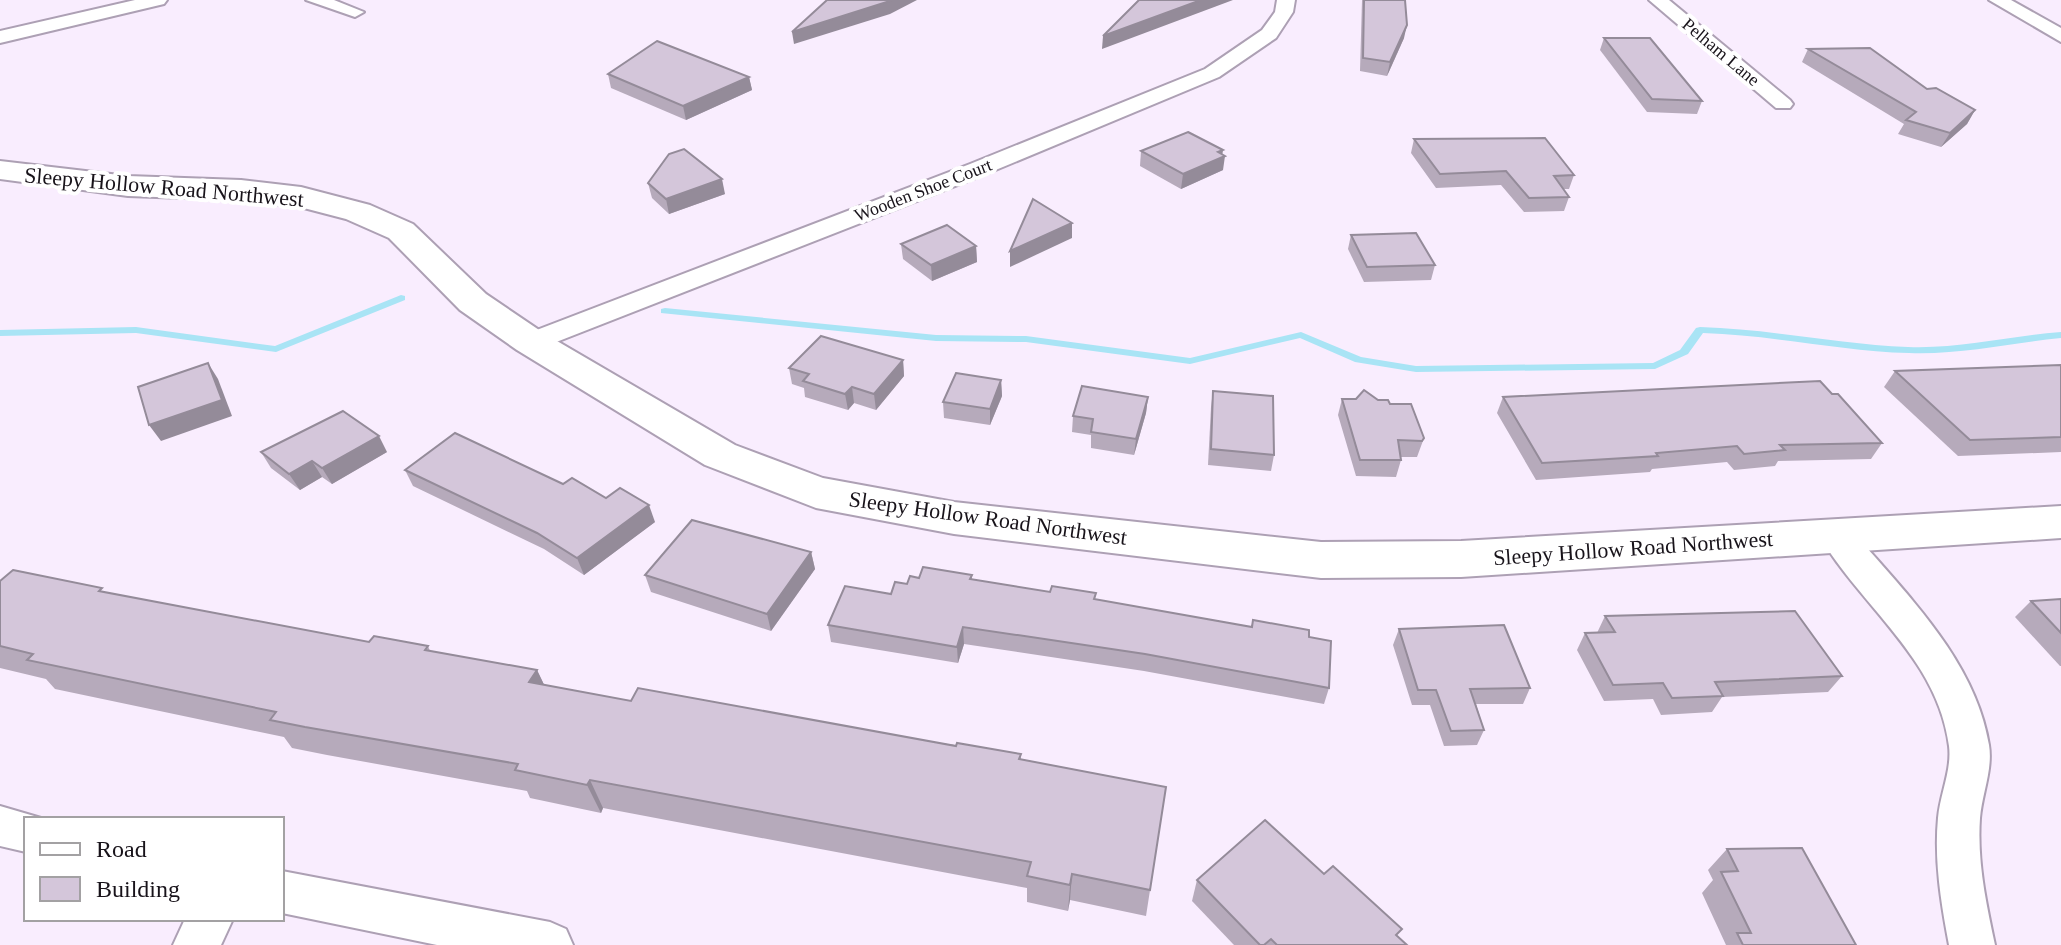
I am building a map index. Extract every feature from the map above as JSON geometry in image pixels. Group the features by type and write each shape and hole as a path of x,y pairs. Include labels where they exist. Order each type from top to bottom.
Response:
{"street":[{"path":"0,37 158,0"},
{"path":"315,0 355,12"},
{"name":"Wooden Shoe Court","path":"531,342 978,169 1212,73 1269,34 1284,12 1286,0"},
{"name":"Pelham Lane","path":"1658,0 1783,104"},
{"path":"1998,0 2061,36"},
{"name":"Sleepy Hollow Road Northwest","path":"4,174 128,186 241,190 301,197 358,212 401,231 473,302 531,342 720,455 816,492 954,518 1321,560 1461,559 2061,522"},
{"path":"1836,535 1933,657 1961,707 1969,748 1959,819 1959,888 1972,945"},
{"path":"0,826 24,832"},
{"path":"284,892 550,945"},
{"path":"196,945 209,921"}],"building":[{"path":"827,0 893,0 792,32"},
{"path":"1139,0 1201,0 1103,36"},
{"path":"1364,0 1405,0 1407,25 1390,62 1363,58"},
{"path":"1604,38 1650,38 1702,101 1652,99"},
{"path":"657,41 749,77 683,106 608,74"},
{"path":"1870,48 1927,89 1936,88 1975,110 1950,133 1906,120 1916,112 1808,49"},
{"path":"1188,132 1223,150 1218,152 1225,156 1183,174 1141,151"},
{"path":"1545,138 1574,175 1554,176 1569,197 1529,198 1506,171 1440,174 1414,139"},
{"path":"684,149 722,179 666,199 648,183 669,154"},
{"path":"1033,199 1072,223 1010,251"},
{"path":"947,225 976,246 931,265 901,244"},
{"path":"1416,233 1435,265 1367,267 1351,235"},
{"path":"821,336 903,360 874,394 852,387 845,394 803,381 809,374 789,368"},
{"path":"208,363 222,400 149,425 138,387"},
{"path":"2061,365 2061,437 1970,440 1895,371"},
{"path":"956,373 1001,380 990,409 943,402"},
{"path":"1820,381 1832,394 1838,394 1882,443 1780,445 1785,450 1744,454 1737,446 1656,453 1658,456 1542,463 1503,397"},
{"path":"1082,386 1148,397 1136,439 1091,432 1093,419 1073,416"},
{"path":"1364,390 1378,400 1388,400 1390,404 1411,404 1424,438 1422,441 1398,440 1401,460 1360,460 1342,399 1356,399"},
{"path":"1213,391 1273,396 1274,455 1211,449"},
{"path":"343,411 379,436 322,468 312,461 289,474 261,452"},
{"path":"455,433 563,484 572,478 606,498 620,488 649,505 577,558 537,533 405,470"},
{"path":"692,520 811,552 767,614 645,575"},
{"path":"923,567 972,575 970,579 1050,592 1052,586 1096,593 1094,599 1252,627 1253,620 1309,630 1309,637 1331,641 1329,688 1145,654 963,627 957,647 828,625 845,586 891,594 895,582 907,584 910,576 919,578"},
{"path":"13,570 102,588 99,591 369,642 374,636 428,646 425,650 537,670 529,682 631,701 638,688 956,746 957,743 1021,754 1019,759 1166,787 1150,890 1072,874 1070,885 1027,876 1031,862 590,780 587,785 515,770 518,764 270,720 276,712 27,660 33,654 0,646 0,581"},
{"path":"2061,599 2061,633 2031,601"},
{"path":"1795,611 1842,676 1715,682 1723,696 1672,698 1663,683 1613,685 1585,633 1615,632 1605,616"},
{"path":"1504,625 1530,688 1470,689 1484,730 1451,731 1436,690 1418,690 1399,629"},
{"path":"1265,820 1324,874 1333,866 1402,929 1396,935 1407,945 1277,945 1271,939 1260,945 1197,880"},
{"path":"1802,848 1856,945 1743,945 1737,933 1751,933 1721,872 1738,871 1727,849"}],"waterway":[{"path":"0,333 136,330 276,349 401,298"},
{"path":"665,311 936,338 1026,339 1190,361 1301,335 1359,360 1416,369 1655,366 1684,352 1700,330 1752,332 1908,350 1944,349 2061,335"}]}
